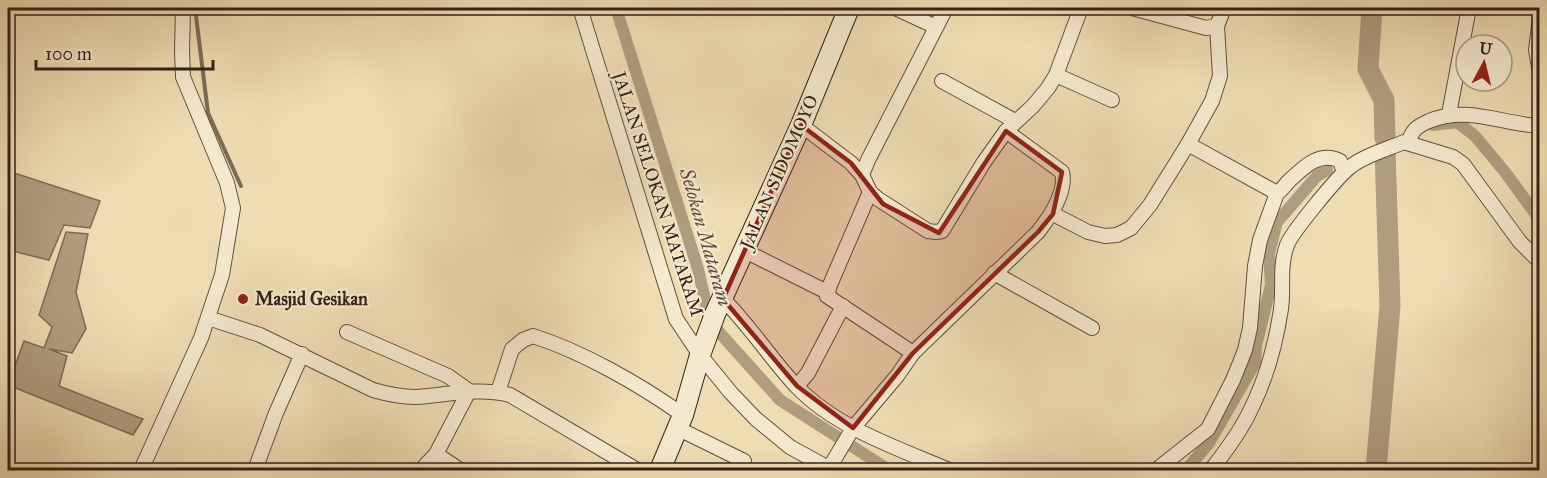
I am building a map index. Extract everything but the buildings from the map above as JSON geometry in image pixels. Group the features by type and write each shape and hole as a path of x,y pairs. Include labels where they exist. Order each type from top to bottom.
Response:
{"main road":[{"name":"JALAN SIDOMOYO","path":"660,471 680,422 700,355 719,307 801,124 849,8"}],"street":[{"path":"141,471 208,318 222,275 233,208 227,183 183,76 183,8"},
{"name":"JALAN SELOKAN MATARAM","path":"580,8 675,319 700,355 756,419 790,447 831,468"},
{"path":"895,8 936,27"},
{"path":"862,175 946,8"},
{"path":"801,124 851,163 862,175 870,192 884,204 928,231 942,231 984,162 1011,126 1033,106 1056,75 1081,8"},
{"path":"1132,8 1206,28 1217,26"},
{"path":"1053,214 1088,232 1105,236 1117,235 1131,228 1150,205 1212,101 1220,76 1217,26 1224,8"},
{"path":"1449,114 1469,8"},
{"path":"1539,17 1536,50 1539,72"},
{"path":"1056,75 1112,100"},
{"path":"831,468 853,428 897,376 912,353 1038,232 1053,214 1063,180 1062,172 1011,126 942,81"},
{"path":"1211,471 1251,409 1258,392 1277,330 1281,305 1282,265 1288,243 1305,219 1348,169 1406,142 1414,128 1449,114 1473,114 1539,126"},
{"path":"1406,142 1453,157 1463,164 1520,242 1539,262"},
{"path":"1188,144 1276,193"},
{"path":"1156,471 1208,429 1233,380 1245,350 1250,328 1255,266 1260,240 1276,193 1316,159 1324,156 1340,161 1348,169"},
{"path":"870,192 827,292 829,298 912,353"},
{"path":"745,251 827,292"},
{"path":"994,273 1092,328"},
{"path":"797,386 808,373 843,306"},
{"path":"719,307 813,402 853,428 949,471"},
{"path":"208,318 261,335 373,390 392,395 414,397 469,391 498,392 521,401 637,471"},
{"path":"346,332 448,376 469,391"},
{"path":"498,392 512,350 523,340 533,336 610,371 655,396 680,422 744,461"},
{"path":"255,471 276,413 302,354"},
{"path":"421,471 436,454 469,391"},
{"path":"436,454 460,471"}],"highlighted area":[{"path":"801,125 851,163 883,204 939,233 1006,131 1062,172 1053,214 1038,232 913,353 853,428 797,386 723,299"}],"shaded area":[{"path":"8,171 100,201 90,228 64,225 49,260 8,250"},
{"path":"66,232 88,234 76,292 86,329 72,353 49,349 67,356 59,386 143,419 133,435 8,385 24,341 44,348 52,327 39,315"}],"waterway":[{"path":"195,8 208,113 241,186"},
{"name":"Selokan Mataram","path":"616,8 698,269 710,322 780,400 889,470"},
{"path":"1372,8 1368,69 1384,100 1385,138"},
{"name":"Selokan Mataram","path":"1433,125 1457,122 1475,136 1540,220"},
{"path":"1376,470 1390,306 1385,150"},
{"name":"Selokan Mataram","path":"1186,470 1209,443 1255,363 1256,346 1271,285 1269,253 1277,222 1317,176 1327,170"}],"place":[{"name":"Masjid Gesikan","path":"243,299"}]}
